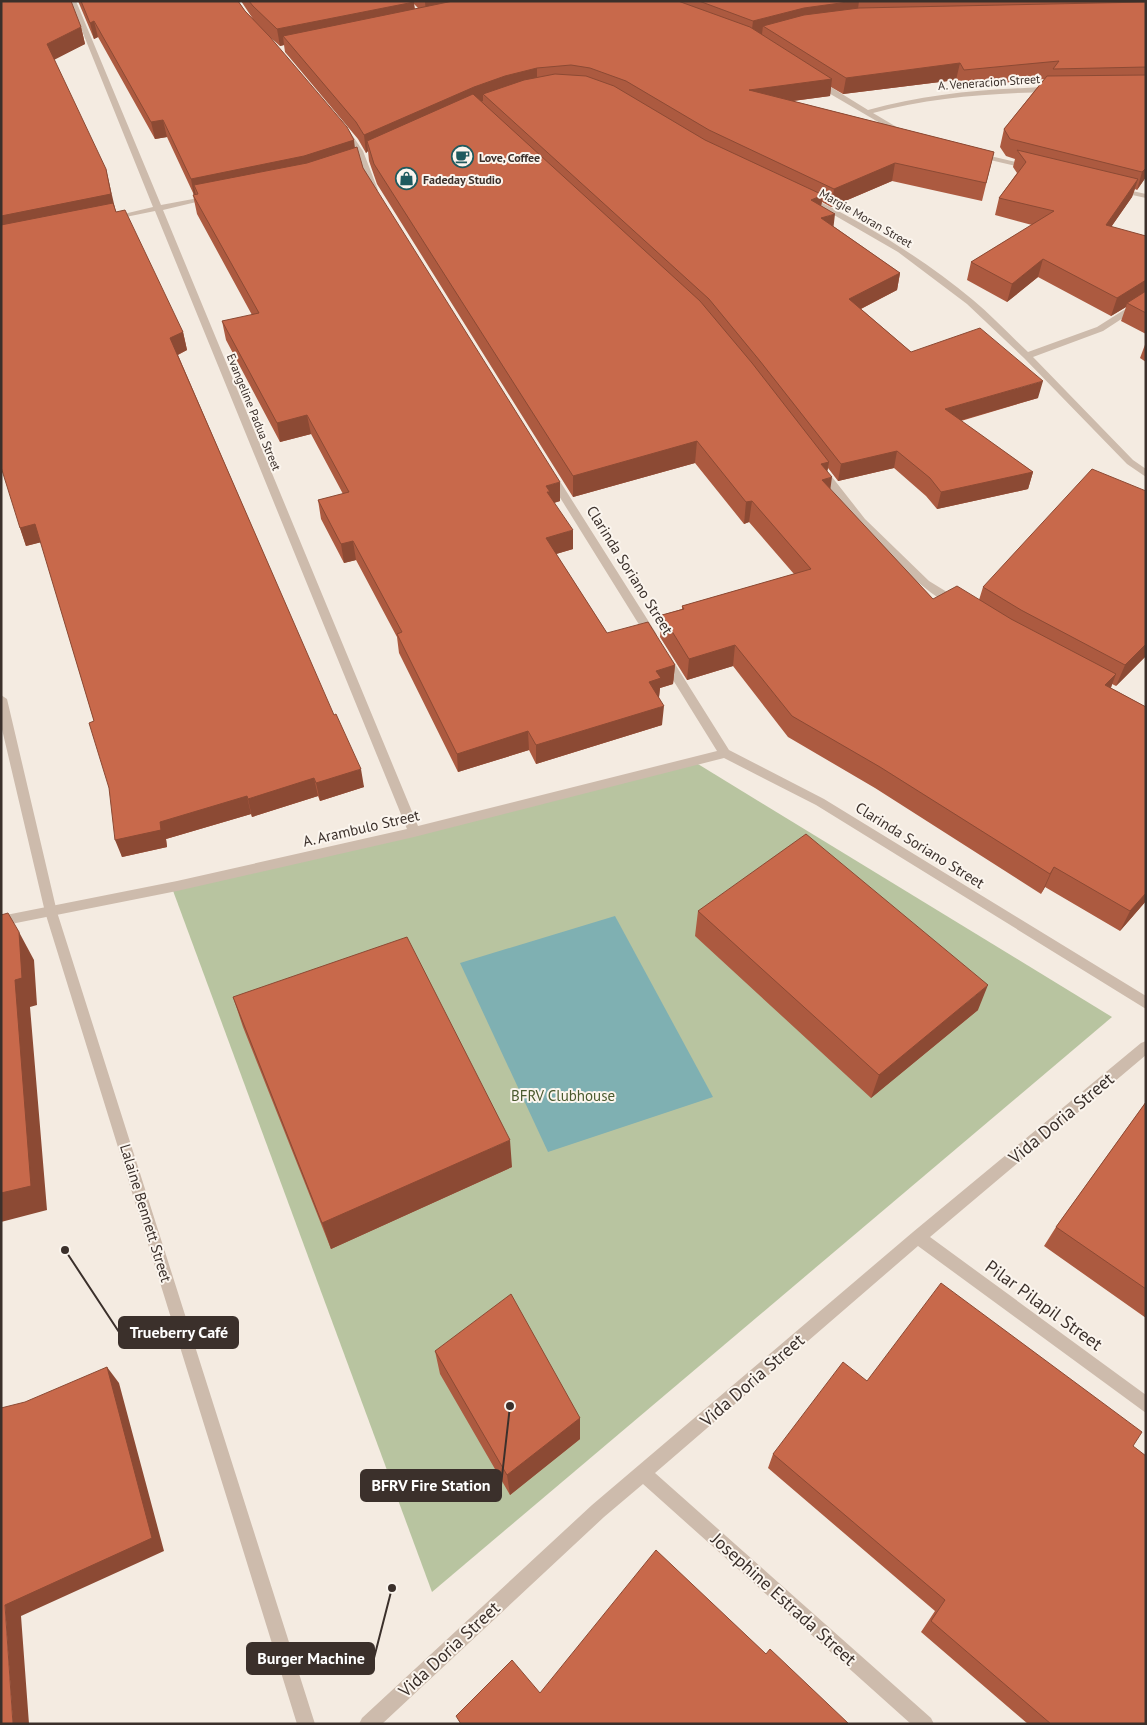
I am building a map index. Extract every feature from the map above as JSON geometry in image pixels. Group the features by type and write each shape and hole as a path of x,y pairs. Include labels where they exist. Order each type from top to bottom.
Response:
{"street":[{"name":"Evangeline Padua Street","path":"73,1 414,832"},
{"path":"808,77 881,123 906,135"},
{"name":"A. Veneracion Street","path":"866,113 895,104 949,95 1061,90"},
{"path":"341,126 354,142 363,159 370,185 380,200"},
{"path":"964,151 1041,170"},
{"path":"354,162 372,155"},
{"path":"1108,186 1146,196"},
{"name":"Margie Moran Street","path":"794,193 837,213 901,250 970,302 1028,356 1130,462 1146,474"},
{"path":"99,220 214,197"},
{"path":"1028,356 1100,328 1146,299"},
{"path":"814,459 862,521 882,542 925,584 967,610"},
{"name":"Clarinda Soriano Street","path":"547,467 725,753 820,802 1146,1002"},
{"name":"Lalaine Bennett Street","path":"1,699 51,912 306,1724"},
{"name":"A. Arambulo Street","path":"1,921 177,886 414,832 725,753"},
{"name":"Vida Doria Street","path":"368,1724 598,1511 644,1474 918,1237 1146,1047"},
{"name":"Pilar Pilapil Street","path":"918,1237 1146,1405"},
{"name":"Josephine Estrada Street","path":"644,1474 925,1724"}],"green space":[{"name":"BFRV Clubhouse","path":"693,761 1112,1017 432,1592 172,888"}],"water":[{"path":"615,916 713,1097 548,1152 460,963"}],"building":[{"path":"1,1 71,1 81,27 47,44 106,169 111,194 1,216"},
{"path":"81,1 238,1 347,127 354,140 304,156 191,179 163,120 151,122 94,21 90,23"},
{"path":"249,1 413,1 414,2 277,29"},
{"path":"453,1 678,1 750,27 832,79 749,90 994,152 986,183 895,163 834,189 709,130 626,81 590,68 571,65 537,68 505,76 474,87 364,135 356,122 283,36"},
{"path":"699,1 855,1 804,8 753,21"},
{"path":"1146,2 1146,67 1053,69 1059,61 964,70 960,63 846,78 763,26 804,15 859,8"},
{"path":"555,74 586,76 614,86 705,140 823,195 811,200 835,214 821,218 900,273 849,299 911,352 980,328 1043,381 945,409 1033,472 941,492 930,478 897,451 841,464 709,299 483,94 524,80"},
{"path":"1146,75 1146,168 1142,172 1010,139 1004,129 1047,76"},
{"path":"473,94 700,301 752,363 829,462 821,464 832,477 822,480 933,599 957,586 1011,619 1116,674 1105,685 1146,707 1146,893 1130,911 1054,867 1050,874 880,767 792,716 735,645 689,659 662,615 684,609 682,606 811,569 752,501 746,502 697,441 573,476 374,164 367,141"},
{"path":"357,147 363,168 560,482 546,486 550,492 547,492 573,530 546,538 607,633 648,622 675,665 656,671 661,678 649,682 664,706 536,745 528,731 457,754 397,634 402,632 353,541 341,544 318,500 349,492 307,415 277,423 222,321 259,313 193,195 198,194 194,185 307,163"},
{"path":"1017,150 1138,179 1106,225 1146,236 1146,280 1117,298 1043,259 1012,284 971,262 1054,211 999,198 1026,162"},
{"path":"113,203 116,212 125,210 183,332 170,338 334,715 336,714 361,769 316,783 314,778 248,799 247,796 160,822 161,830 115,840 109,788 89,723 94,721 35,524 20,528 1,467 1,225"},
{"path":"1146,291 1146,313 1127,303"},
{"path":"1092,469 1146,491 1146,644 1125,665 1021,610 983,587"},
{"path":"806,834 988,985 879,1075 698,911"},
{"path":"8,913 19,932 22,978 15,980 31,1186 1,1193 1,915"},
{"name":"BFRV Clubhouse","path":"407,937 510,1140 322,1223 233,997"},
{"path":"1146,1102 1146,1289 1056,1227"},
{"path":"941,1283 1142,1432 1133,1446 1146,1456 1146,1724 1051,1724 931,1621 945,1600 773,1454 843,1362 867,1381"},
{"path":"511,1294 580,1418 507,1475 435,1351"},
{"path":"107,1367 152,1538 5,1605 13,1724 1,1724 1,1408 25,1402"},
{"path":"656,1550 766,1654 770,1649 849,1724 461,1724 456,1716 512,1660 540,1693"}],"place":[{"name":"Love, Coffee","path":"463,157"},
{"name":"Fadeday Studio","path":"407,179"},
{"name":"Trueberry Café","path":"65,1250"},
{"name":"BFRV Fire Station","path":"510,1406"},
{"name":"Burger Machine","path":"392,1588"}]}
